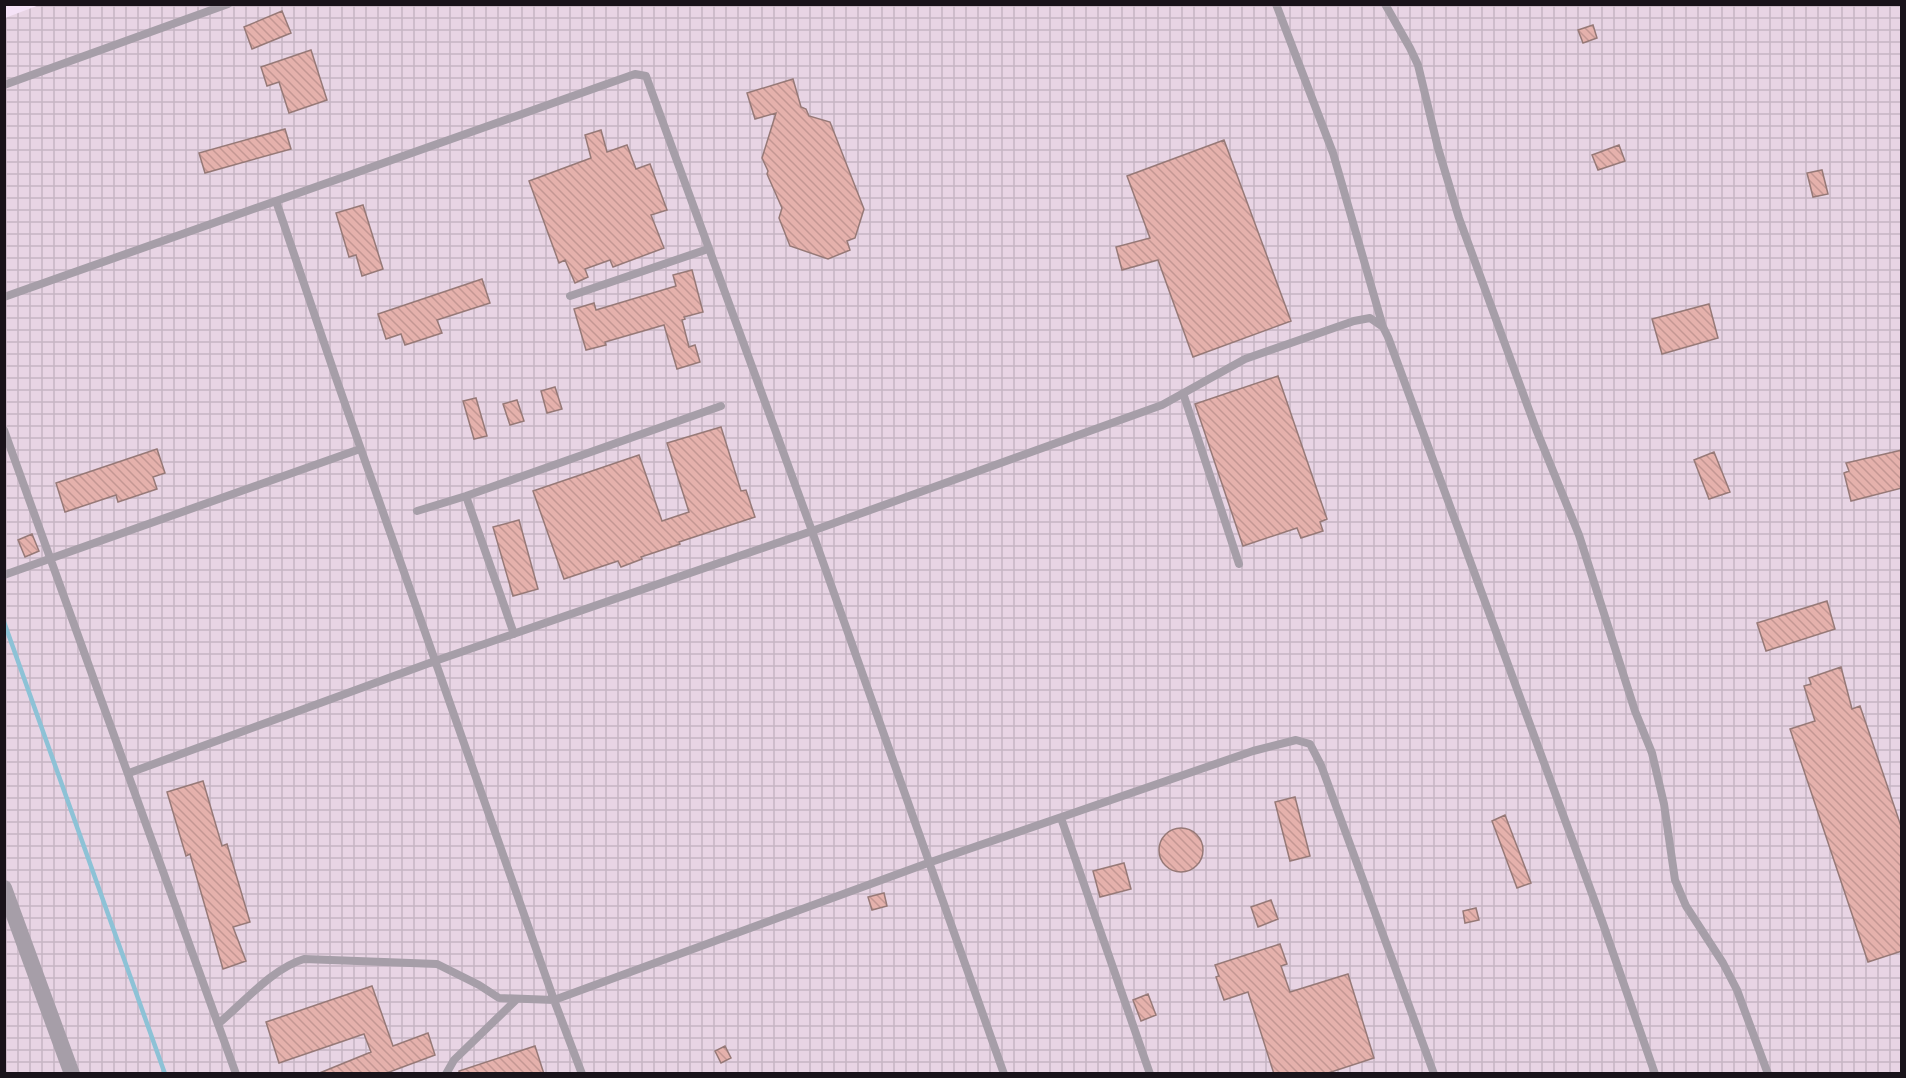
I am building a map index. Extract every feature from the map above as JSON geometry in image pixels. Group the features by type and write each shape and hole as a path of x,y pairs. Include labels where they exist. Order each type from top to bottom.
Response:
{"street":[{"path":"4,888 72,1074"}],"lane":[{"path":"4,85 228,4"},
{"path":"1276,4 1333,153 1383,327 1602,921 1655,1074"},
{"path":"1385,4 1418,65 1438,148 1460,218 1536,429 1579,535 1635,711 1652,753 1664,804 1675,880 1686,906 1724,963 1737,990 1768,1074"},
{"path":"4,297 635,74 646,76 812,531 1004,1074"},
{"path":"276,201 360,449 582,1074"},
{"path":"570,296 708,249"},
{"path":"129,773 435,661 812,531 1162,405 1245,359 1354,321 1370,318 1383,327"},
{"path":"1183,393 1239,564"},
{"path":"417,511 466,496 721,406"},
{"path":"4,430 236,1074"},
{"path":"4,575 360,449"},
{"path":"466,496 514,634"},
{"path":"218,1024 278,972 293,962 304,959 437,964 499,998 554,1000 928,863 1253,752 1296,740 1310,744 1321,765 1434,1074"},
{"path":"1061,818 1150,1074"},
{"path":"446,1074 454,1060 516,1000"}],"shaded area":[{"path":"42,4 1901,5 1901,1073 5,1074 5,18"}],"building":[{"path":"282,11 291,33 252,49 244,27"},
{"path":"1593,25 1597,38 1583,43 1578,30"},
{"path":"311,50 327,100 289,113 279,82 267,86 261,67"},
{"path":"793,79 801,107 806,109 809,116 830,122 864,209 855,238 847,241 850,250 828,259 790,246 779,218 782,208 762,158 776,113 755,119 747,93"},
{"path":"285,129 291,149 205,173 199,153"},
{"path":"601,130 607,152 627,145 636,169 650,164 667,210 651,215 664,248 613,267 610,260 585,269 588,277 575,283 565,260 559,263 529,181 591,158 585,135"},
{"path":"1224,140 1291,321 1193,357 1158,260 1122,270 1116,247 1150,238 1127,176"},
{"path":"1619,145 1625,161 1598,170 1592,155"},
{"path":"1822,170 1828,194 1813,197 1807,173"},
{"path":"363,205 383,269 362,276 356,255 349,257 336,213"},
{"path":"692,270 703,312 684,317 685,319 682,320 689,347 695,345 700,362 677,369 664,325 605,342 606,345 586,350 574,309 594,303 596,310 676,286 673,275"},
{"path":"482,279 490,303 437,320 442,333 405,345 401,334 386,339 378,314"},
{"path":"1709,304 1718,338 1662,354 1652,319"},
{"path":"1278,376 1327,519 1320,522 1323,531 1301,538 1297,528 1243,546 1195,404"},
{"path":"555,387 562,409 547,413 541,391"},
{"path":"476,398 487,436 474,439 463,401"},
{"path":"517,400 524,421 510,425 503,404"},
{"path":"721,427 741,491 746,490 755,517 679,542 680,544 641,557 642,559 621,567 618,561 564,579 533,491 639,455 662,521 689,512 667,443"},
{"path":"157,449 165,473 153,477 157,489 118,502 116,495 65,512 56,483"},
{"path":"1902,450 1902,488 1851,501 1844,473 1849,471 1846,463"},
{"path":"1714,452 1730,492 1709,499 1694,460"},
{"path":"519,520 538,589 513,596 493,527"},
{"path":"32,534 39,551 25,557 18,540"},
{"path":"1827,601 1835,629 1766,651 1757,623"},
{"path":"1841,667 1852,709 1860,706 1902,829 1902,951 1868,962 1790,729 1815,721 1804,686 1811,684 1809,678"},
{"path":"203,781 222,846 227,844 250,922 233,927 246,961 223,969 190,854 186,856 167,792"},
{"path":"1295,797 1310,856 1290,861 1275,802"},
{"path":"1505,815 1531,883 1517,888 1492,821"},
{"path":"1181,828 1196,835 1203,850 1196,865 1181,872 1166,865 1159,850 1166,835"},
{"path":"1124,863 1131,889 1100,897 1093,871"},
{"path":"884,893 887,906 872,910 868,897"},
{"path":"1271,900 1278,919 1258,927 1251,907"},
{"path":"1476,908 1479,920 1465,923 1463,911"},
{"path":"1280,944 1287,964 1281,966 1290,992 1348,974 1374,1058 1325,1074 1274,1074 1248,992 1224,1000 1216,977 1219,976 1215,965"},
{"path":"372,986 393,1046 428,1033 435,1055 384,1074 317,1074 371,1052 364,1034 279,1063 266,1022"},
{"path":"1148,994 1156,1015 1141,1021 1133,1000"},
{"path":"535,1046 544,1074 459,1074 459,1071"},
{"path":"725,1046 731,1058 721,1063 715,1051"}],"waterway":[{"path":"4,622 165,1074"}]}
